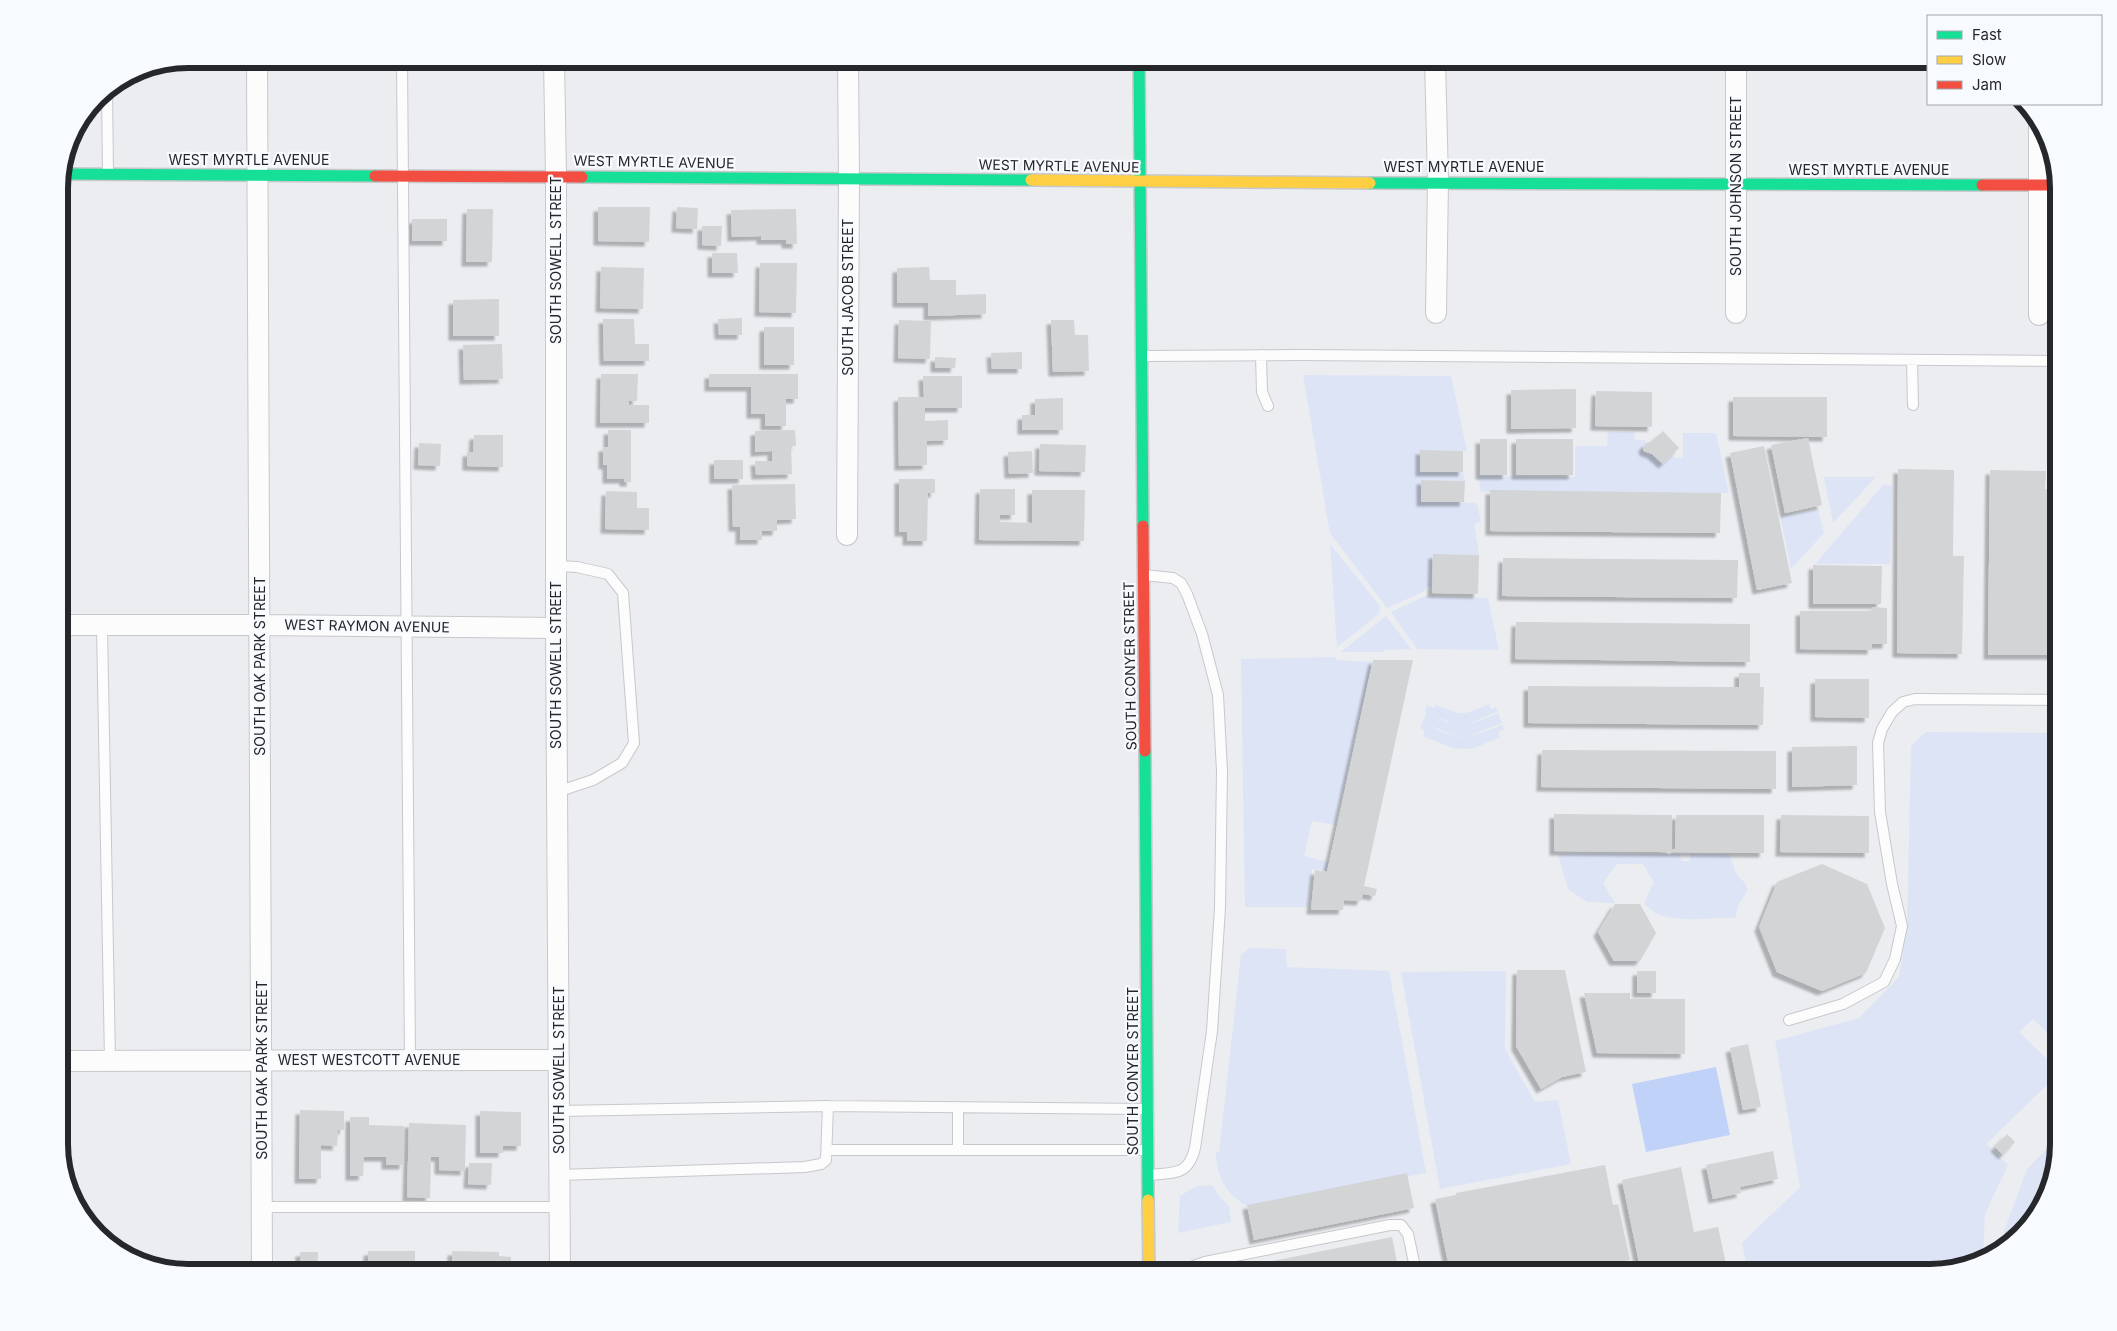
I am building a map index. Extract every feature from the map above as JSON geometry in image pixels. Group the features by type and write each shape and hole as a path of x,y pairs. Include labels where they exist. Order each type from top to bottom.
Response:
{"street":[{"name":"SOUTH OAK PARK STREET","path":"257,68 262,1264"},
{"name":"SOUTH SOWELL STREET","path":"554,68 560,1264"},
{"name":"SOUTH JACOB STREET","path":"847,536 848,68"},
{"name":"SOUTH CONYER STREET","path":"1140,68 1149,1264"},
{"path":"1435,68 1438,181 1436,313"},
{"name":"SOUTH JOHNSON STREET","path":"1736,68 1736,313"},
{"path":"2039,315 2048,185 2043,149"},
{"name":"WEST MYRTLE AVENUE","path":"69,174 1140,181 1438,181 1736,185 2048,185"},
{"name":"WEST RAYMON AVENUE","path":"68,625 556,628"},
{"name":"WEST WESTCOTT AVENUE","path":"68,1061 559,1060"}],"lane":[{"path":"402,68 410,1060"},
{"path":"107,98 108,174"},
{"path":"1141,356 1261,355 2049,361"},
{"path":"1261,355 1262,392 1268,406"},
{"path":"1912,360 1913,405"},
{"path":"556,566 577,567 608,574 623,592 634,743 622,763 593,780 557,792"},
{"path":"1144,575 1173,578 1181,583 1187,594 1202,634 1218,695 1222,771 1220,908 1212,1031 1195,1148 1192,1160 1187,1167 1177,1171 1149,1176"},
{"path":"102,625 110,1061"},
{"path":"1789,1020 1843,1004 1884,982 1895,959 1902,926 1892,884 1880,812 1878,742 1882,729 1892,712 1903,702 1915,699 2050,700"},
{"path":"559,1111 828,1106 1149,1109"},
{"path":"559,1175 805,1167 821,1164 826,1160 828,1106"},
{"path":"958,1107 958,1149"},
{"path":"827,1150 1149,1150"},
{"path":"263,1207 559,1207"},
{"path":"1201,1264 1390,1225 1401,1225 1408,1234 1414,1264"}],"shaded area":[{"path":"1303,375 1451,376 1467,451 1420,450 1420,471 1463,472 1465,481 1421,480 1421,501 1477,503 1481,522 1474,523 1479,555 1433,554 1431,587 1426,587 1425,591 1387,608 1330,533"},
{"path":"1608,432 1634,432 1635,440 1645,440 1644,452 1652,454 1663,464 1672,455 1674,458 1683,458 1683,433 1716,433 1729,493 1481,492 1478,476 1575,477 1575,446 1607,446"},
{"path":"1824,477 1876,477 1833,523"},
{"path":"1883,485 1892,485 1890,564 1815,564"},
{"path":"1818,509 1824,533 1791,569 1780,516"},
{"path":"1330,544 1380,606 1379,614 1337,647"},
{"path":"1425,596 1488,598 1499,650 1417,649 1391,612"},
{"path":"1386,616 1411,649 1384,650 1384,652 1341,652"},
{"path":"1336,657 1336,660 1372,662 1335,825 1312,821 1304,856 1328,862 1327,871 1312,869 1308,907 1245,907 1241,659"},
{"path":"1489,704 1491,709 1496,707 1498,711 1470,723 1498,713 1502,723 1470,736 1502,725 1504,729 1498,732 1500,737 1472,749 1452,748 1423,736 1425,731 1420,728 1427,713 1425,712 1427,705 1434,708 1436,705 1462,713 1473,711","holes":["1426,724 1456,736 1438,730"]},
{"path":"1926,732 2050,733 2050,1035 2033,1019 2019,1032 2050,1062 2049,1083 1986,1144 2008,1165 1985,1214 1983,1250 1961,1259 1930,1264 1746,1264 1742,1243 1800,1187 1775,1041 1859,1018 1899,977 1907,927 1911,746"},
{"path":"1558,854 1680,854 1681,861 1690,861 1690,854 1729,854 1737,875 1748,889 1738,906 1735,918 1687,919 1662,916 1652,911 1644,903 1654,883 1643,864 1617,864 1603,883 1615,903 1587,902 1568,889"},
{"path":"1250,948 1286,949 1287,967 1389,971 1426,1173 1247,1206 1228,1190 1220,1176 1216,1152 1219,1152 1241,955"},
{"path":"1506,971 1505,1049 1535,1102 1558,1100 1571,1164 1440,1189 1401,972"},
{"path":"2050,1146 2045,1175 2033,1204 2025,1217 2001,1240 2027,1169"},
{"path":"1212,1185 1229,1206 1231,1222 1178,1233 1180,1196 1197,1186"}],"water":[{"path":"1716,1067 1730,1135 1646,1152 1632,1084"}],"building":[{"path":"598,207 650,207 649,242 598,241"},
{"path":"677,207 698,208 697,229 676,228"},
{"path":"467,209 493,209 492,262 466,262"},
{"path":"796,209 797,244 786,244 786,240 761,240 761,236 732,237 731,210"},
{"path":"412,219 447,219 447,241 412,241"},
{"path":"702,226 722,226 721,246 702,245"},
{"path":"712,253 737,253 738,273 712,273"},
{"path":"760,263 797,263 796,313 759,312"},
{"path":"601,267 644,268 643,309 600,308"},
{"path":"929,267 930,280 956,280 956,295 986,294 986,314 928,316 928,303 897,303 897,268"},
{"path":"499,299 499,336 453,336 453,300"},
{"path":"742,318 742,335 719,335 718,319"},
{"path":"603,319 634,319 635,344 649,344 649,361 604,361"},
{"path":"899,320 931,321 930,359 898,358"},
{"path":"1051,320 1074,320 1075,335 1088,335 1089,371 1053,372"},
{"path":"764,327 794,327 794,365 764,365"},
{"path":"502,344 503,379 464,380 463,345"},
{"path":"1022,352 1022,369 992,369 991,353"},
{"path":"935,357 956,358 955,368 935,368"},
{"path":"601,374 638,374 637,401 629,401 629,405 649,405 649,423 600,423"},
{"path":"709,374 798,374 798,399 786,399 786,426 765,426 765,414 751,414 751,387 709,387"},
{"path":"923,376 962,376 962,408 925,408 925,421 948,420 948,440 927,441 927,465 899,466 898,397 924,397"},
{"path":"1576,389 1576,428 1511,429 1511,390"},
{"path":"1596,391 1652,392 1652,427 1595,426"},
{"path":"1733,397 1827,397 1827,437 1733,436"},
{"path":"1063,398 1063,430 1022,430 1022,415 1035,415 1035,399"},
{"path":"608,430 631,430 631,482 624,482 624,479 607,479 607,465 603,465 603,447 608,447"},
{"path":"795,430 796,446 791,446 792,474 756,475 755,461 772,461 772,451 755,452 755,431"},
{"path":"1663,431 1679,448 1663,464 1652,454 1644,451 1643,447"},
{"path":"474,435 503,435 503,467 467,466 467,452 473,452"},
{"path":"1808,438 1822,505 1785,513 1771,445"},
{"path":"1480,439 1507,439 1507,475 1480,475"},
{"path":"1516,439 1573,439 1573,475 1516,475"},
{"path":"419,443 441,444 440,466 418,465"},
{"path":"1040,444 1086,445 1085,472 1039,471"},
{"path":"1764,446 1792,583 1757,590 1730,453"},
{"path":"1420,450 1463,451 1463,472 1420,472"},
{"path":"1032,451 1033,473 1009,474 1008,452"},
{"path":"714,460 743,460 743,479 714,479"},
{"path":"1898,469 1954,470 1953,556 1964,556 1962,654 1897,653"},
{"path":"1990,470 2046,471 2045,489 2049,489 2049,655 1988,655"},
{"path":"899,479 935,479 935,493 928,493 927,541 907,541 907,532 899,532"},
{"path":"1421,480 1465,481 1464,502 1421,502"},
{"path":"795,484 796,519 777,520 777,531 762,531 762,540 740,540 740,527 733,527 732,485"},
{"path":"980,489 1015,489 1015,515 1000,515 1000,522 1032,523 1032,490 1085,490 1084,541 979,540"},
{"path":"1490,490 1721,493 1720,533 1490,531"},
{"path":"606,491 637,492 637,508 649,508 649,530 605,529"},
{"path":"1433,554 1479,555 1478,594 1432,593"},
{"path":"1503,558 1738,560 1737,598 1502,596"},
{"path":"1813,565 1882,566 1881,604 1813,604"},
{"path":"1872,607 1887,608 1887,644 1872,644 1872,650 1800,649 1800,611 1872,611"},
{"path":"1516,622 1750,624 1750,662 1515,659"},
{"path":"1373,660 1413,660 1364,886 1377,889 1375,896 1363,894 1361,901 1344,900 1343,910 1311,910 1315,870 1327,872"},
{"path":"1739,673 1760,673 1760,687 1764,687 1763,725 1528,723 1528,686 1739,687"},
{"path":"1815,679 1869,679 1869,718 1815,717"},
{"path":"1857,746 1857,785 1792,787 1792,747"},
{"path":"1542,750 1776,751 1776,789 1541,787"},
{"path":"1554,814 1672,815 1672,849 1675,849 1676,815 1764,815 1764,853 1554,851"},
{"path":"1781,815 1869,816 1869,853 1780,852"},
{"path":"1822,864 1867,884 1885,928 1866,973 1822,991 1777,972 1759,927 1777,882"},
{"path":"1615,904 1640,904 1656,933 1640,961 1614,961 1598,932"},
{"path":"1517,970 1565,970 1586,1072 1562,1077 1541,1089 1516,1046"},
{"path":"1637,971 1656,971 1656,993 1637,993"},
{"path":"1584,993 1630,993 1630,999 1685,999 1685,1054 1597,1053"},
{"path":"1748,1044 1761,1107 1743,1110 1730,1048"},
{"path":"300,1110 344,1111 344,1130 338,1130 337,1146 321,1145 321,1179 299,1179"},
{"path":"480,1111 521,1112 521,1146 503,1146 503,1153 480,1153"},
{"path":"350,1117 369,1117 369,1125 404,1126 404,1165 386,1165 386,1157 364,1157 363,1176 350,1176"},
{"path":"409,1123 466,1125 465,1171 439,1170 439,1157 431,1157 430,1198 407,1197"},
{"path":"2007,1134 2015,1142 2003,1155 1995,1147"},
{"path":"1773,1151 1778,1179 1740,1187 1741,1193 1713,1199 1706,1165"},
{"path":"469,1163 492,1163 491,1185 468,1184"},
{"path":"1605,1165 1613,1205 1618,1204 1630,1260 1625,1261 1626,1264 1448,1264 1435,1199 1456,1195 1456,1193"},
{"path":"1681,1167 1694,1232 1718,1227 1726,1264 1639,1264 1622,1180"},
{"path":"1407,1173 1414,1208 1254,1240 1247,1205"},
{"path":"1392,1237 1397,1264 1257,1264"},
{"path":"368,1251 415,1251 415,1261 442,1261 442,1264 368,1264"},
{"path":"452,1251 499,1252 499,1256 511,1257 511,1264 452,1264"},
{"path":"300,1252 318,1252 317,1264 300,1264"}],"traffic: fast":[{"path":"1139,68 1143,526"},
{"path":"69,174 375,176"},
{"path":"582,177 1031,180"},
{"path":"1370,183 1982,185"},
{"path":"1145,751 1148,1200"}],"traffic: slow":[{"path":"1031,180 1370,183"},
{"path":"1148,1200 1149,1264"}],"traffic: jam":[{"path":"375,176 582,177"},
{"path":"1982,185 2049,185"},
{"path":"1143,526 1145,751"}]}
